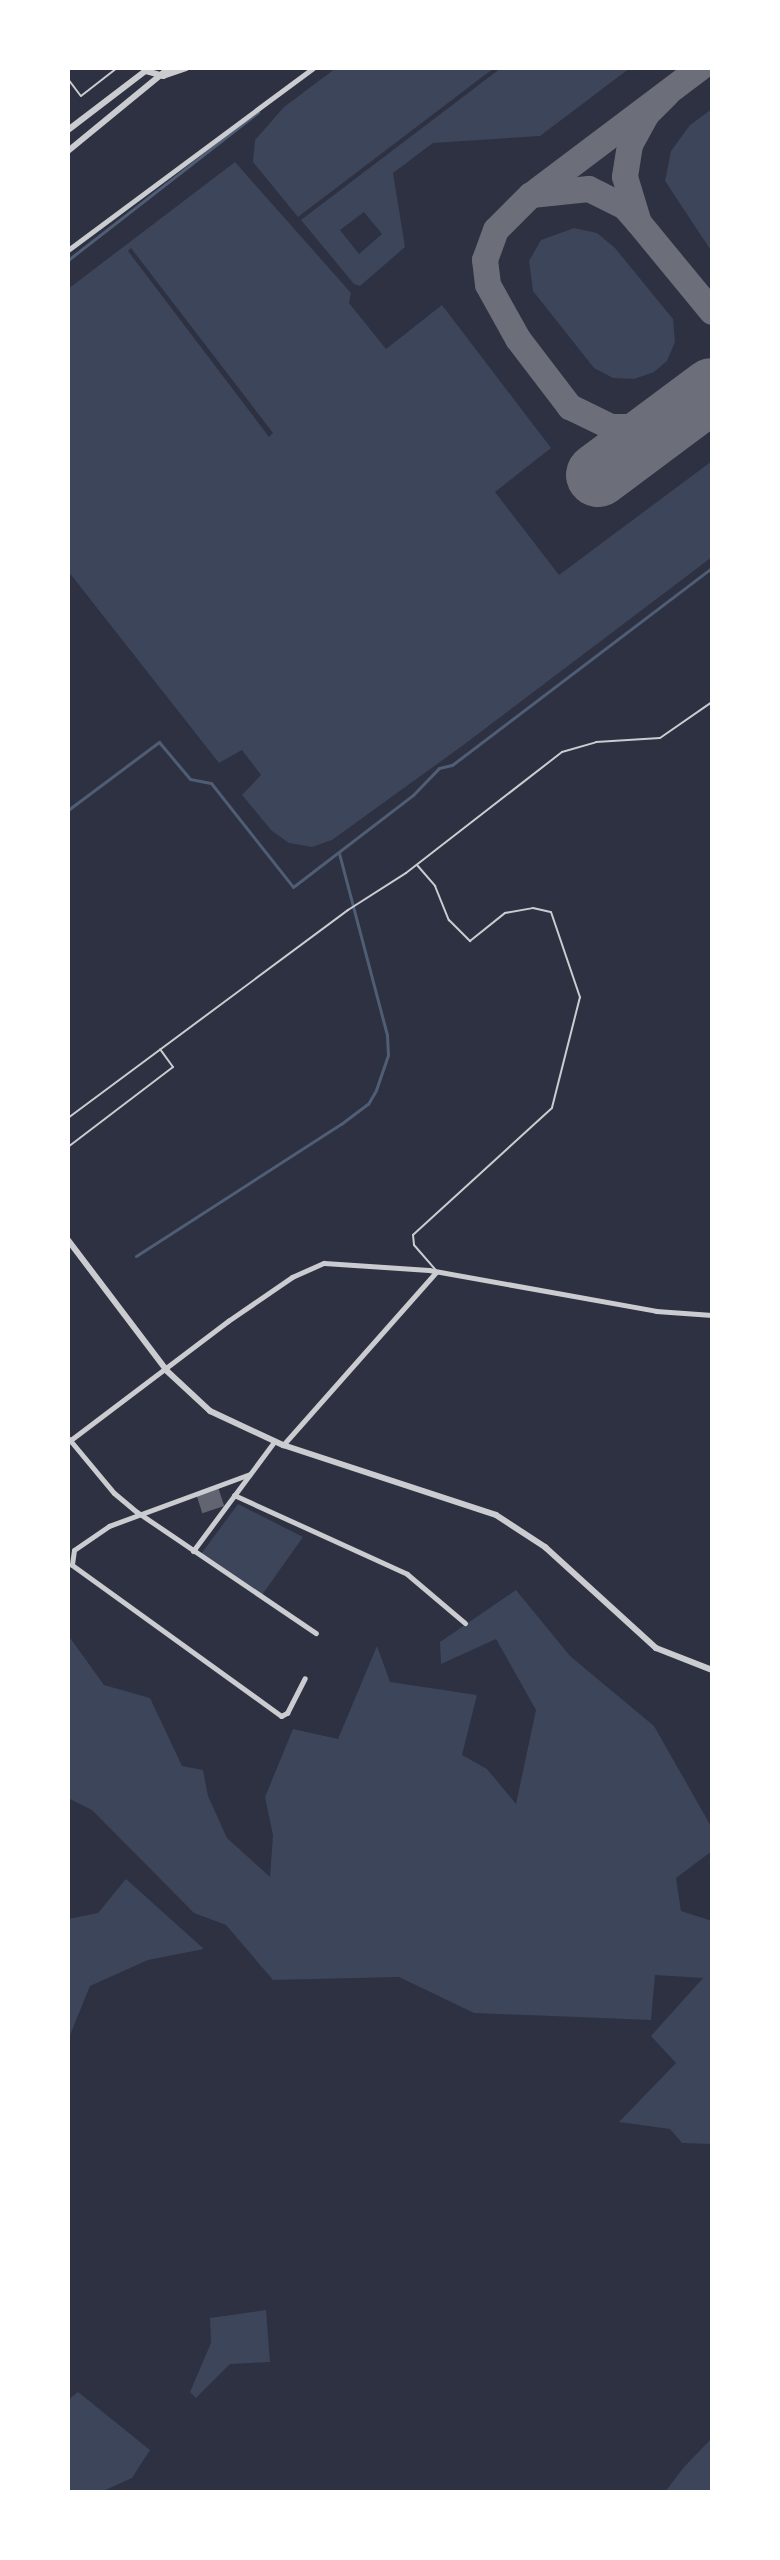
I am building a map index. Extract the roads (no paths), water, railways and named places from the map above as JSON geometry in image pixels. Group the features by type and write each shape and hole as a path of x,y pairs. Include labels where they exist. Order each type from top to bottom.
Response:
{"street":[{"path":"68,151 169,68"},
{"path":"68,130 146,69 163,76 186,68"},
{"path":"68,250 313,68"},
{"path":"68,1240 167,1371 210,1411 274,1442 496,1515 545,1547 656,1648 712,1670"},
{"path":"316,1633 137,1512 114,1493 69,1440 167,1371 228,1321 309,1268 349,1262 437,1271 656,1311 712,1315"},
{"path":"283,1445 437,1271"},
{"path":"193,1551 274,1442"},
{"path":"250,1474 137,1512 74,1550 76,1570 281,1716 287,1713 305,1678"},
{"path":"234,1495 407,1574 465,1623"}],"lane":[{"path":"68,79 81,96 117,68"},
{"path":"68,1118 348,910 416,865 562,752 596,742 660,738 712,702"},
{"path":"416,865 435,886 449,920 470,941 505,913 533,908 551,912 580,997 552,1108 413,1235 437,1271"},
{"path":"68,1147 173,1067 160,1049"}],"waterway":[{"path":"68,260 258,112"},
{"path":"68,810 159,742 190,779 211,783 293,887 413,795 439,768 452,765 712,568"},
{"path":"136,1256 341,1124 368,1104 376,1090 388,1055 387,1035 339,853"}]}
